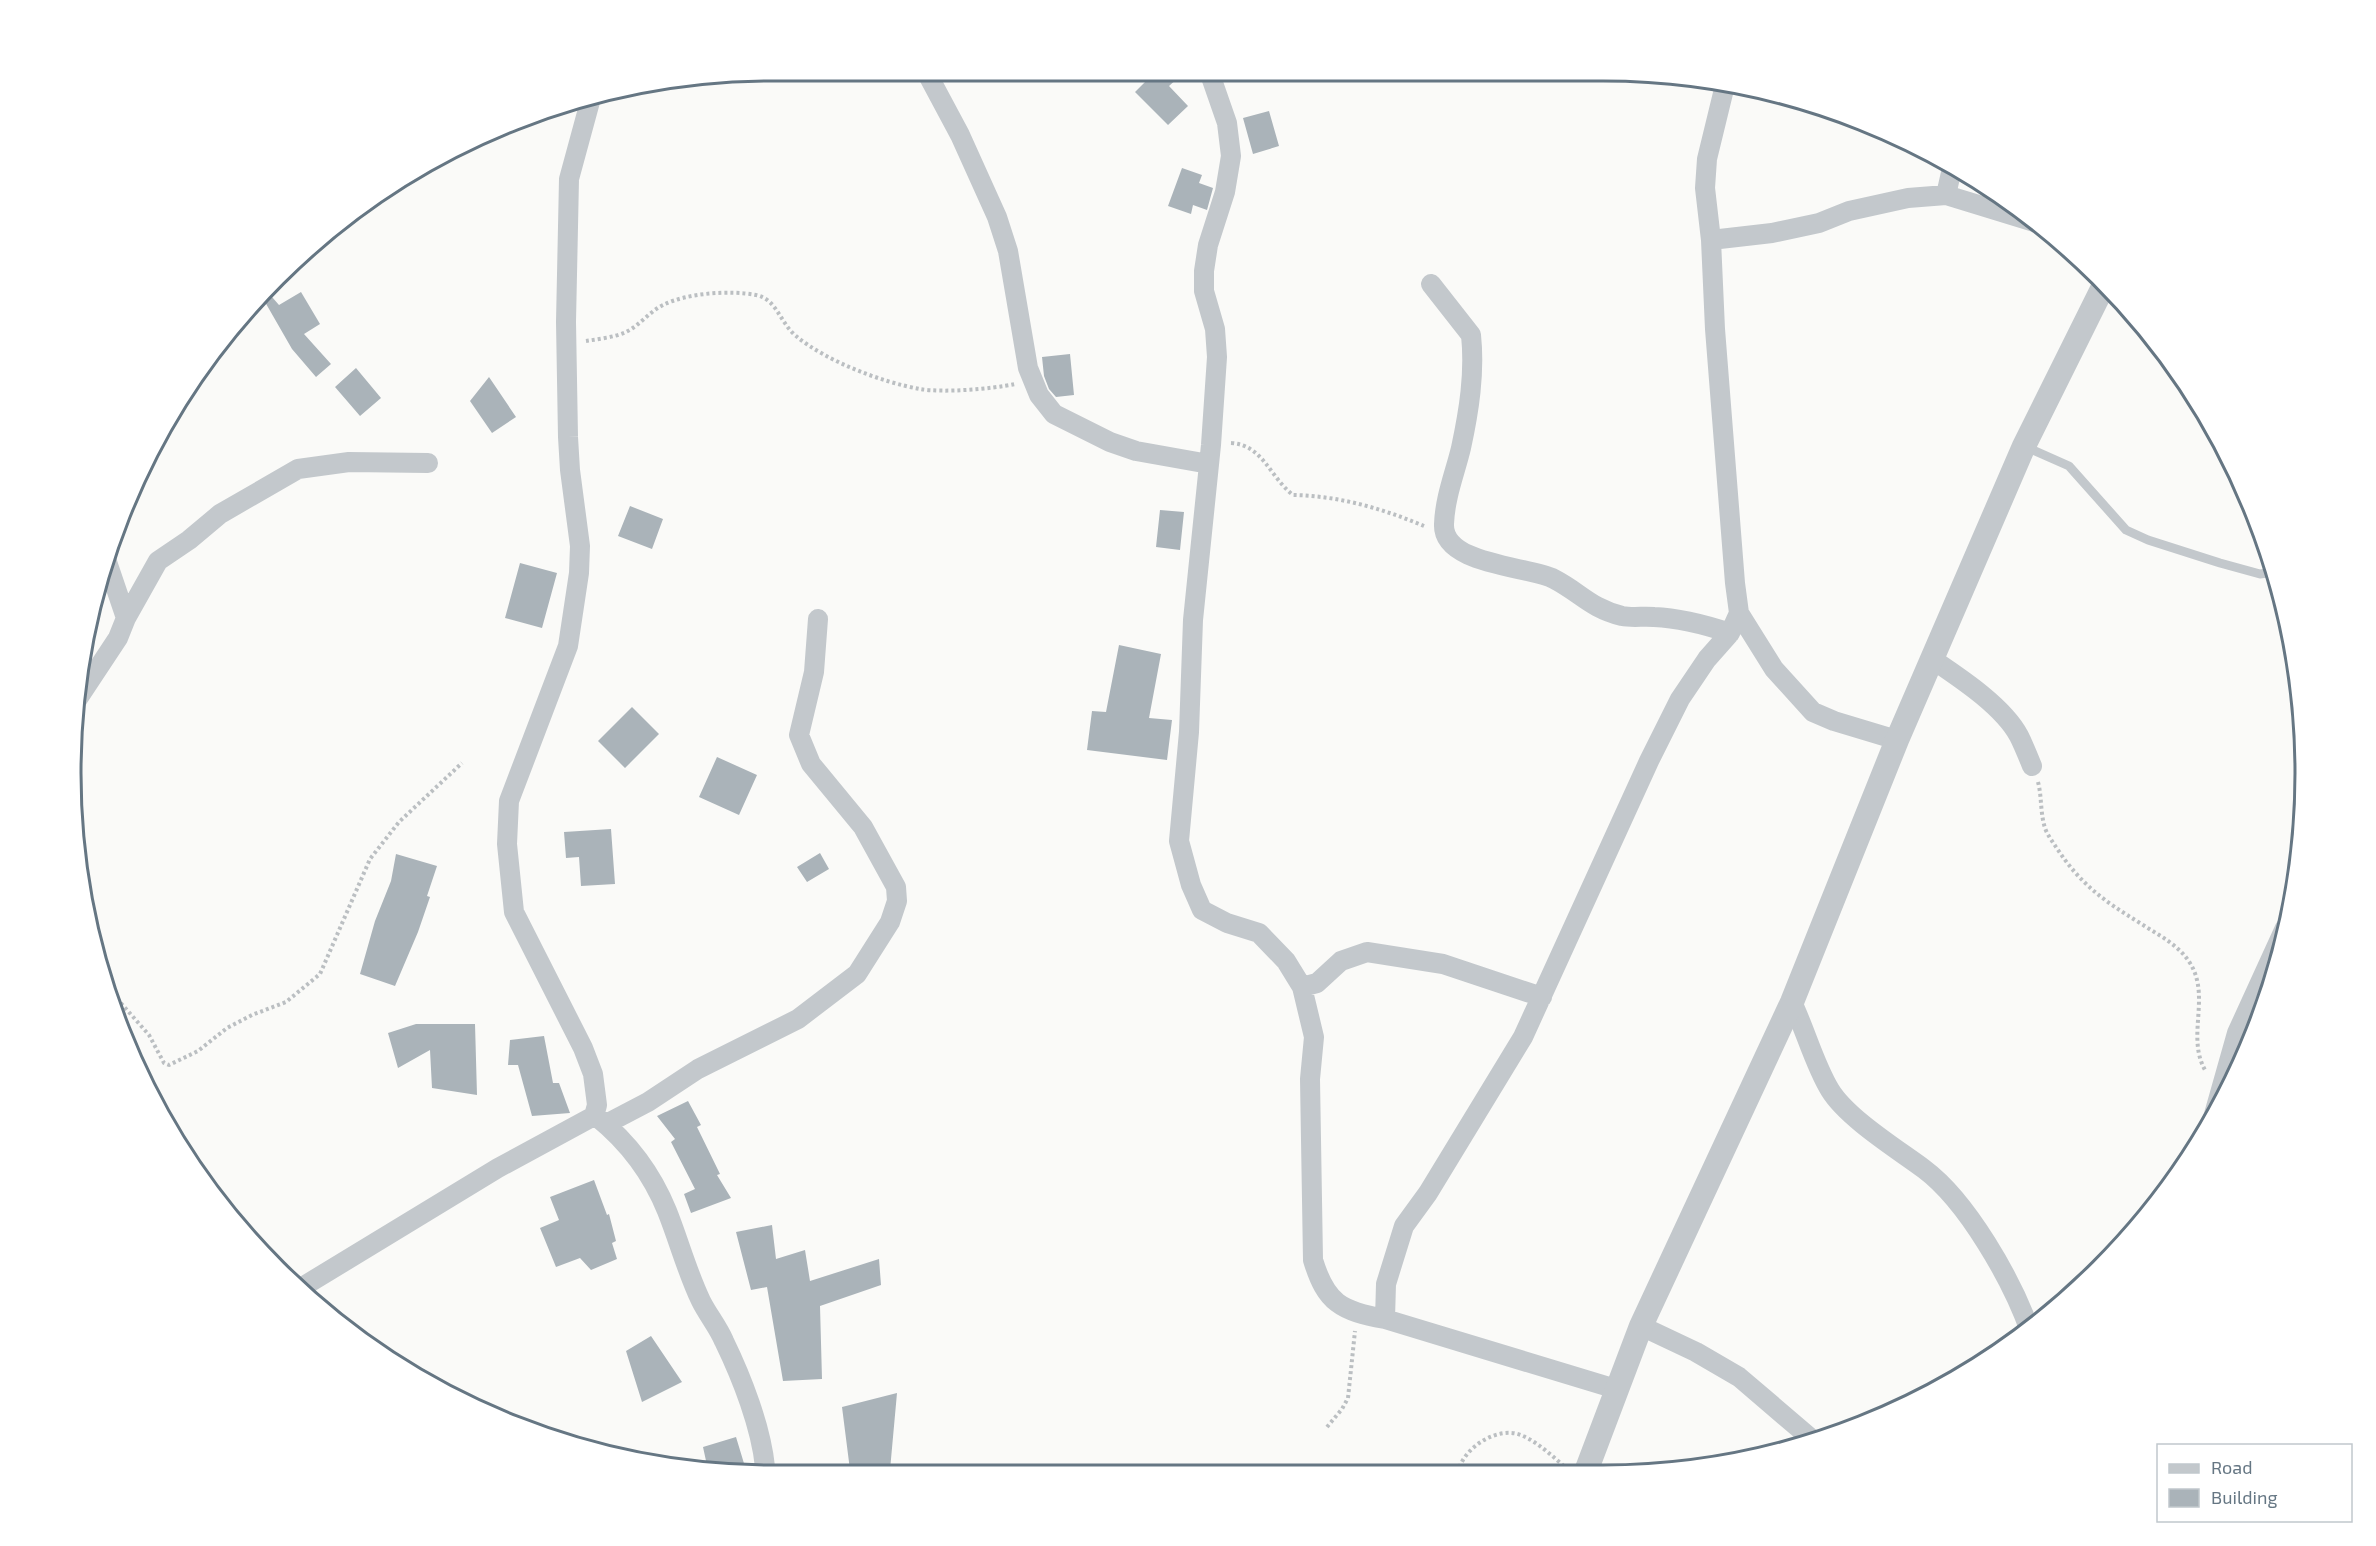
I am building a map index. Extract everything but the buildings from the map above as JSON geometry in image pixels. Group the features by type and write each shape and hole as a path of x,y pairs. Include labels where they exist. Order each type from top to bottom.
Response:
{"street":[{"path":"932,81 960,135 998,218 1008,251 1028,368 1039,395 1054,414 1110,442 1136,451 1209,464"},
{"path":"1213,81 1227,123 1231,156 1225,192 1208,245 1204,271 1204,291 1215,328 1217,357 1211,444 1193,620 1189,732 1179,841 1191,885 1202,910 1227,923 1260,933 1286,960 1302,987 1314,1037 1310,1079 1313,1260 1321,1285 1337,1303 1356,1314 1385,1319 1616,1389"},
{"path":"1723,92 1707,159 1705,188 1711,240 1715,329 1739,613 1774,669 1813,712 1834,721 1897,740"},
{"path":"589,107 569,179 566,344 570,470 578,516 579,573 568,646 508,801 507,844 514,912 584,1048 593,1074 600,1120 624,1140 652,1180 667,1210 702,1302 724,1339 738,1373 763,1448 765,1465"},
{"path":"1946,195 1951,175"},
{"path":"1711,240 1781,231 1819,222 1849,211 1908,198 1946,195 2011,215"},
{"path":"1431,284 1471,335 1470,398 1461,449 1448,495 1444,534 1450,543 1466,554 1492,564 1554,579 1595,607 1624,617 1656,617 1730,633"},
{"path":"1588,1465 1641,1326 1792,1002 1897,740 2024,446 2100,293"},
{"path":"87,685 118,638 126,618 158,561 189,540 220,514 298,469 349,462 428,463"},
{"path":"111,574 126,618"},
{"path":"1385,1319 1386,1284 1404,1226 1428,1193 1524,1037 1649,761 1680,699 1707,659 1730,633 1739,613"},
{"path":"307,1284 498,1168 600,1120 648,1102 730,1052 798,1019 856,974 890,922 897,901 896,886 863,827 811,764 799,735 814,672 818,619"},
{"path":"1932,659 1974,687 1998,711 2018,734 2032,766"},
{"path":"1302,987 1317,983 1341,961 1367,952 1443,964 1542,998"},
{"path":"2226,1074 2237,1033 2265,972"},
{"path":"1792,1002 1830,1091 1878,1137 1926,1170 1963,1208 1994,1259 2026,1320"},
{"path":"1641,1326 1696,1352 1739,1377 1806,1434"}],"lane":[{"path":"2024,446 2069,466 2126,530 2148,540 2220,563 2265,573"}],"path":[{"path":"566,344 626,332 663,305 686,297 728,294 757,295 772,302 788,329 803,342 826,356 891,382 922,390 1000,387 1033,380"},
{"path":"1211,444 1242,444 1252,448 1274,477 1293,495 1323,496 1345,500 1393,513 1444,534"},
{"path":"121,1004 148,1035 164,1064 169,1065 198,1051 227,1028 252,1015 286,1002 320,974 370,859 399,822 462,763"},
{"path":"2032,766 2040,792 2040,809 2045,830 2070,869 2105,900 2177,947 2190,963 2199,984 2197,1043 2200,1062 2217,1092"},
{"path":"1327,1427 1348,1398 1356,1314"},
{"path":"1461,1465 1464,1456 1479,1442 1512,1432 1535,1443 1563,1465"}]}
